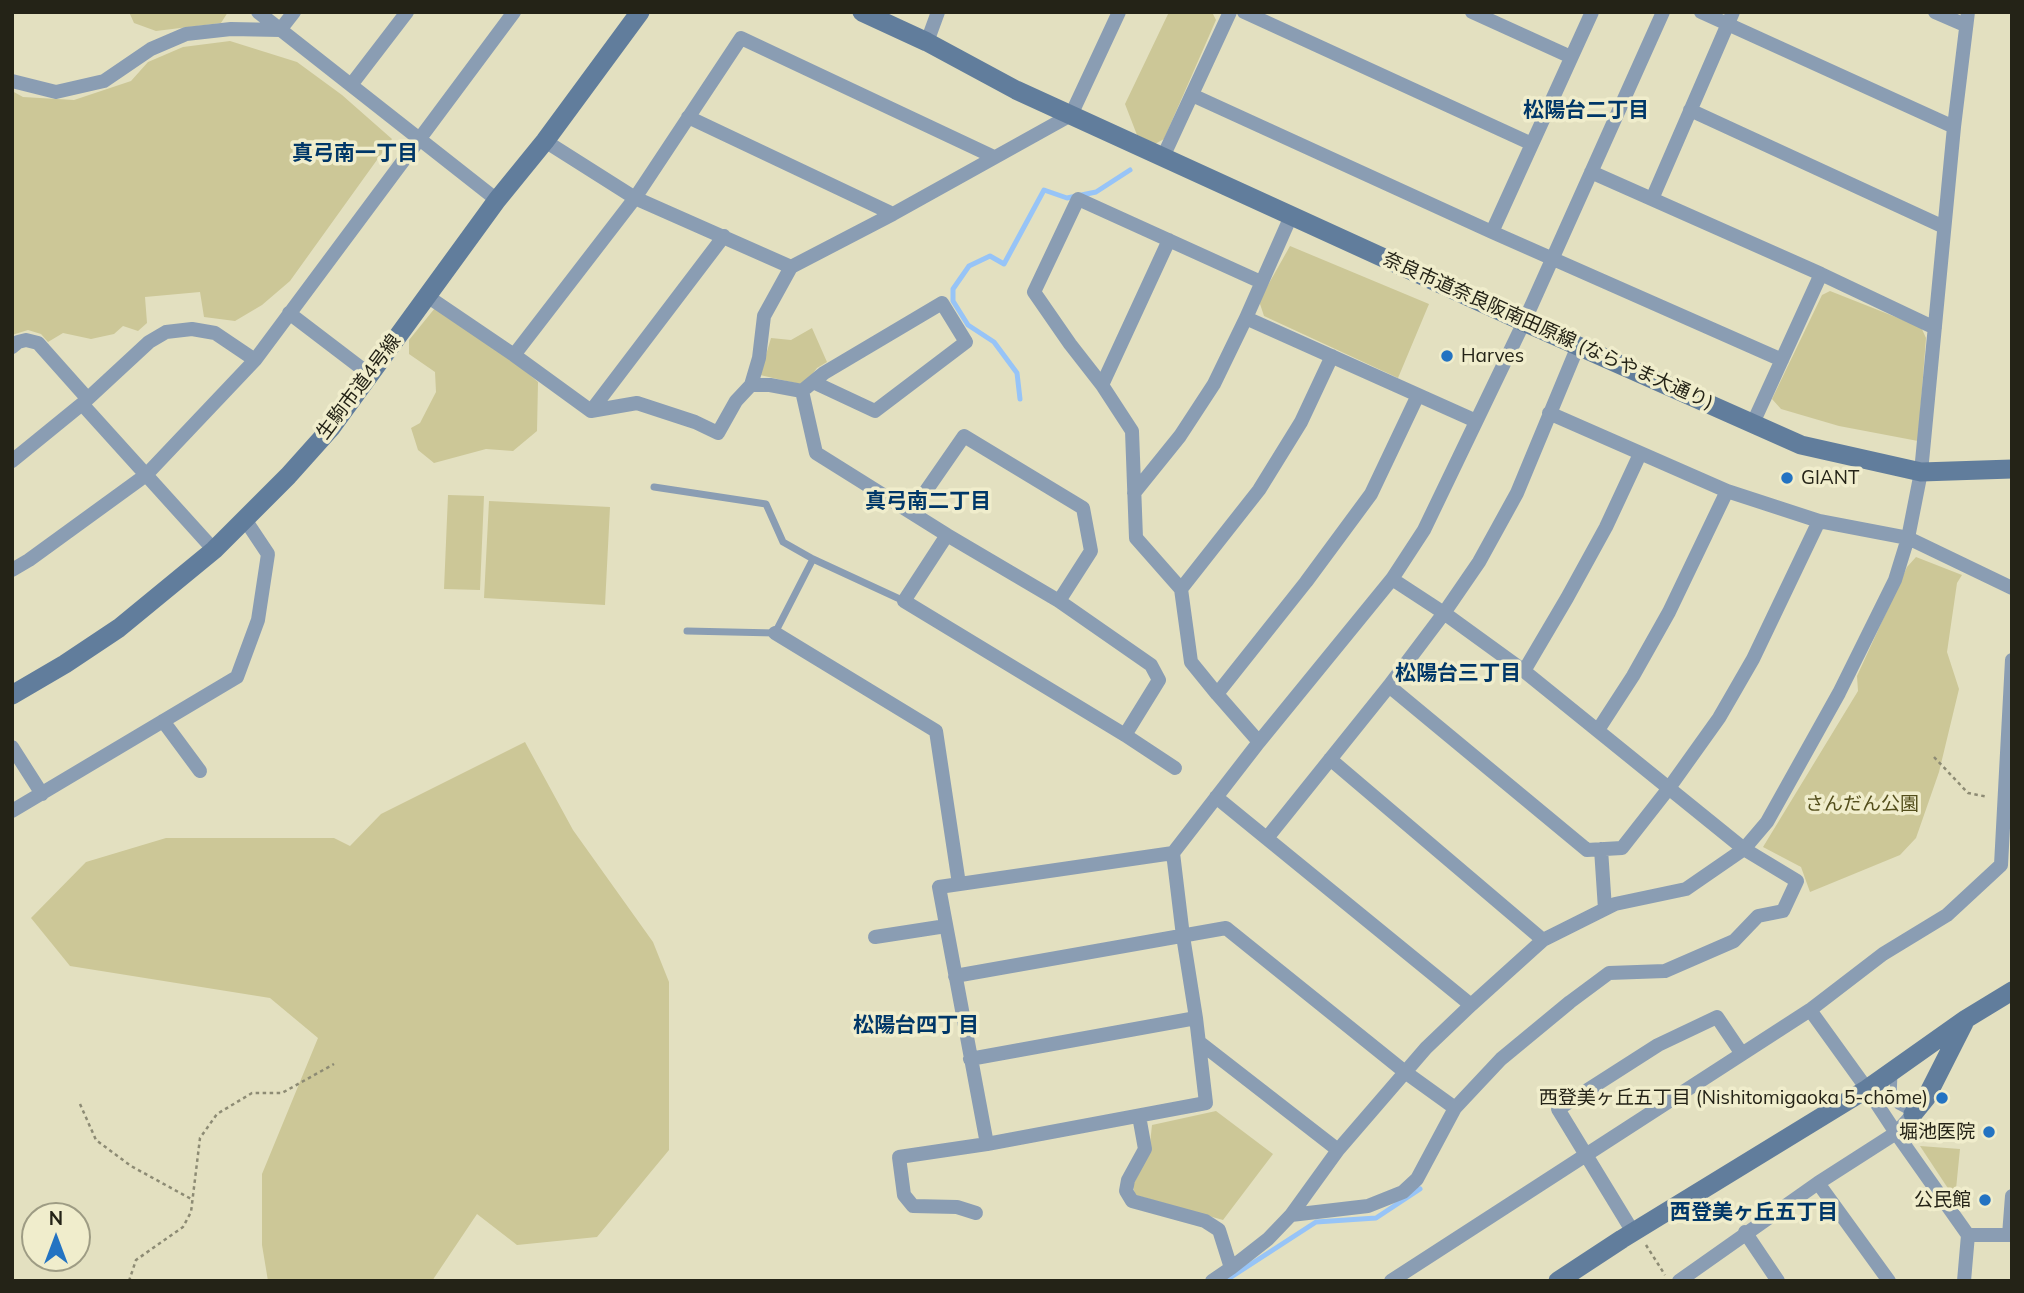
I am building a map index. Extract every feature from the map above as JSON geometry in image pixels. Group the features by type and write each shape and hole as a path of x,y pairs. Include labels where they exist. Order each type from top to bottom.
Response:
{"street":[{"path":"258,12 497,200"},
{"path":"280,30 294,12"},
{"path":"351,85 407,12"},
{"path":"12,570 146,475 255,360 514,12"},
{"name":"生駒市道4号線","path":"12,695 119,628 214,550 288,476 331,428 497,200 545,141 640,12"},
{"name":"奈良市道奈良阪南田原線 (ならやま大通り)","path":"862,12 927,42 1016,90 1801,445 1921,472 2012,469"},
{"path":"927,42 938,12"},
{"path":"428,296 591,411 637,403 695,422 718,433 736,401 751,385 759,358 764,316 791,267 1071,115 1119,12"},
{"path":"1244,12 1532,144"},
{"path":"1472,12 1571,57"},
{"path":"1492,232 1592,12"},
{"path":"987,1144 939,887 1172,853 1392,579 1424,530 1524,322 1663,12"},
{"path":"1701,12 1730,18 1954,127"},
{"path":"1212,1281 1268,1239 1291,1215 1338,1150 1426,1048 1543,940 1615,904 1686,889 1744,849 1767,822 1839,693 1895,580 1908,538 1921,472 1966,19 1935,12"},
{"path":"1163,157 1224,17"},
{"path":"1652,199 1730,18"},
{"path":"12,81 56,92 104,81 151,49 186,34 231,29 280,30"},
{"path":"514,355 635,198 741,38 994,157"},
{"path":"1192,95 1551,259 1782,360"},
{"path":"1690,110 1944,227"},
{"path":"688,117 893,214"},
{"path":"545,141 635,198 791,267"},
{"path":"1591,172 1935,328"},
{"path":"1259,742 1191,662 1181,589 1136,538 1132,431 1034,292 1078,199 1261,282"},
{"path":"1135,493 1180,436 1208,394 1247,318 1291,216"},
{"path":"591,411 724,236"},
{"path":"1102,385 1169,240"},
{"path":"1753,423 1821,274"},
{"path":"751,385 808,386 876,411 966,342 942,303 824,373 808,386"},
{"path":"289,313 369,374"},
{"path":"1247,318 1476,421"},
{"path":"12,461 85,401 149,342 166,332 192,329 215,333 255,360"},
{"path":"12,347 26,340 37,343 146,475 214,550"},
{"path":"1266,838 1389,686 1479,562 1517,493 1578,346"},
{"path":"1181,589 1259,490 1301,422 1332,356"},
{"path":"808,386 816,453 1059,601 1151,664 1159,680 1125,735"},
{"path":"1217,694 1306,582 1371,494 1418,395"},
{"path":"1549,413 1727,491 1819,521 1908,538 2012,588"},
{"path":"912,511 964,436 1083,508 1091,551 1059,601"},
{"path":"1524,671 1606,527 1640,454"},
{"path":"1598,730 1633,676 1669,612 1727,491"},
{"path":"12,811 237,677 258,620 268,554 244,518"},
{"path":"1389,686 1587,850 1622,848 1719,718 1753,659 1819,521"},
{"path":"947,535 904,601 1175,768"},
{"path":"1291,1215 1368,1206 1403,1192 1417,1179 1455,1108 1501,1059 1570,1002 1609,974 1665,971 1734,941 1758,916 1783,911 1797,881 1744,849 1524,671 1392,579"},
{"path":"775,633 936,732 959,884"},
{"path":"1391,1281 1810,1010 1883,954 1947,915 2001,865 2009,800 2012,660"},
{"path":"163,722 200,771"},
{"path":"12,747 42,794"},
{"path":"1330,759 1543,940"},
{"path":"1216,797 1471,1005"},
{"path":"1601,849 1605,909"},
{"path":"976,1213 957,1207 913,1206 904,1195 899,1157 987,1144 1206,1103 1172,853"},
{"path":"875,937 946,926"},
{"path":"956,976 1226,928 1405,1072 1455,1108"},
{"path":"1558,1281 1867,1089 1966,1019 2012,991"},
{"path":"1810,1010 1968,1235 1964,1281"},
{"path":"1633,1232 1558,1109 1658,1045 1717,1017 1742,1054"},
{"path":"970,1059 1196,1018"},
{"path":"1679,1281 1818,1182 1896,1133 1926,1098 1966,1019"},
{"path":"1199,1042 1338,1150"},
{"path":"1139,1116 1145,1149 1128,1180 1126,1191 1132,1201 1205,1221 1219,1230 1231,1268"},
{"path":"1818,1182 1889,1281"},
{"path":"1968,1235 2010,1235 2012,1196"},
{"path":"1745,1233 1778,1281"}],"lane":[{"path":"654,487 765,504 783,542 813,559 904,601"},
{"path":"687,631 775,633 813,559"},
{"path":"1895,1070 1893,1097 1898,1106 1913,1114"}],"path":[{"path":"1934,757 1968,793 2009,800"},
{"path":"129,1281 136,1259 183,1227 191,1212 200,1138 217,1114 252,1093 282,1093 334,1064"},
{"path":"80,1104 96,1140 131,1166 193,1200"},
{"path":"1650,1251 1669,1281"}],"green space":[{"path":"129,12 228,12 221,23 156,31 134,23"},
{"path":"1169,12 1212,12 1216,20 1164,139 1155,144 1137,135 1125,104"},
{"path":"230,41 297,62 342,95 392,139 290,281 262,305 235,321 204,317 200,292 145,297 147,323 138,331 123,326 114,334 91,339 63,333 48,342 41,334 28,330 12,335 12,91 23,97 74,100 131,81 148,62 183,47"},
{"path":"1290,246 1429,304 1398,378 1264,316 1259,301"},
{"path":"1830,291 1921,327 1926,338 1918,441 1839,426 1781,409 1772,399 1822,295"},
{"path":"435,308 509,357 538,382 537,431 513,451 486,449 434,463 418,450 411,428 420,423 436,392 435,372 409,354 409,340"},
{"path":"812,328 827,362 817,368 804,385 760,375 771,338 791,340"},
{"path":"448,495 484,496 480,590 444,589"},
{"path":"489,501 610,507 605,605 484,598"},
{"name":"さんだん公園","path":"1916,557 1962,575 1957,583 1947,652 1959,689 1939,772 1916,838 1900,855 1810,892 1801,867 1763,847 1858,691 1857,676 1907,567"},
{"path":"525,742 573,830 653,942 669,982 669,1150 597,1237 517,1245 477,1214 432,1281 268,1281 262,1245 262,1174 318,1038 270,998 70,966 31,918 86,862 166,838 334,838 350,846 381,814"},
{"path":"1216,1111 1273,1154 1223,1220 1135,1195 1133,1185 1149,1153 1152,1125"},
{"path":"1920,1146 1960,1149 1955,1199"}],"waterway":[{"path":"1020,399 1017,373 994,342 968,325 953,301 953,289 969,266 990,256 1004,264 1044,190 1067,198 1096,192 1130,170"},
{"path":"1225,1281 1316,1222 1376,1218 1420,1189"}],"place":[{"name":"Harves","path":"1447,356"},
{"name":"GIANT","path":"1787,478"},
{"name":"西登美ヶ丘五丁目 (Nishitomigaoka 5-chōme)","path":"1942,1098"},
{"name":"堀池医院","path":"1989,1132"},
{"name":"公民館","path":"1985,1200"}],"district":[{"name":"松陽台二丁目","path":"1586,111"},
{"name":"真弓南一丁目","path":"355,154"},
{"name":"真弓南二丁目","path":"928,502"},
{"name":"松陽台三丁目","path":"1458,674"},
{"name":"松陽台四丁目","path":"916,1026"},
{"name":"西登美ヶ丘五丁目","path":"1754,1213"}]}
